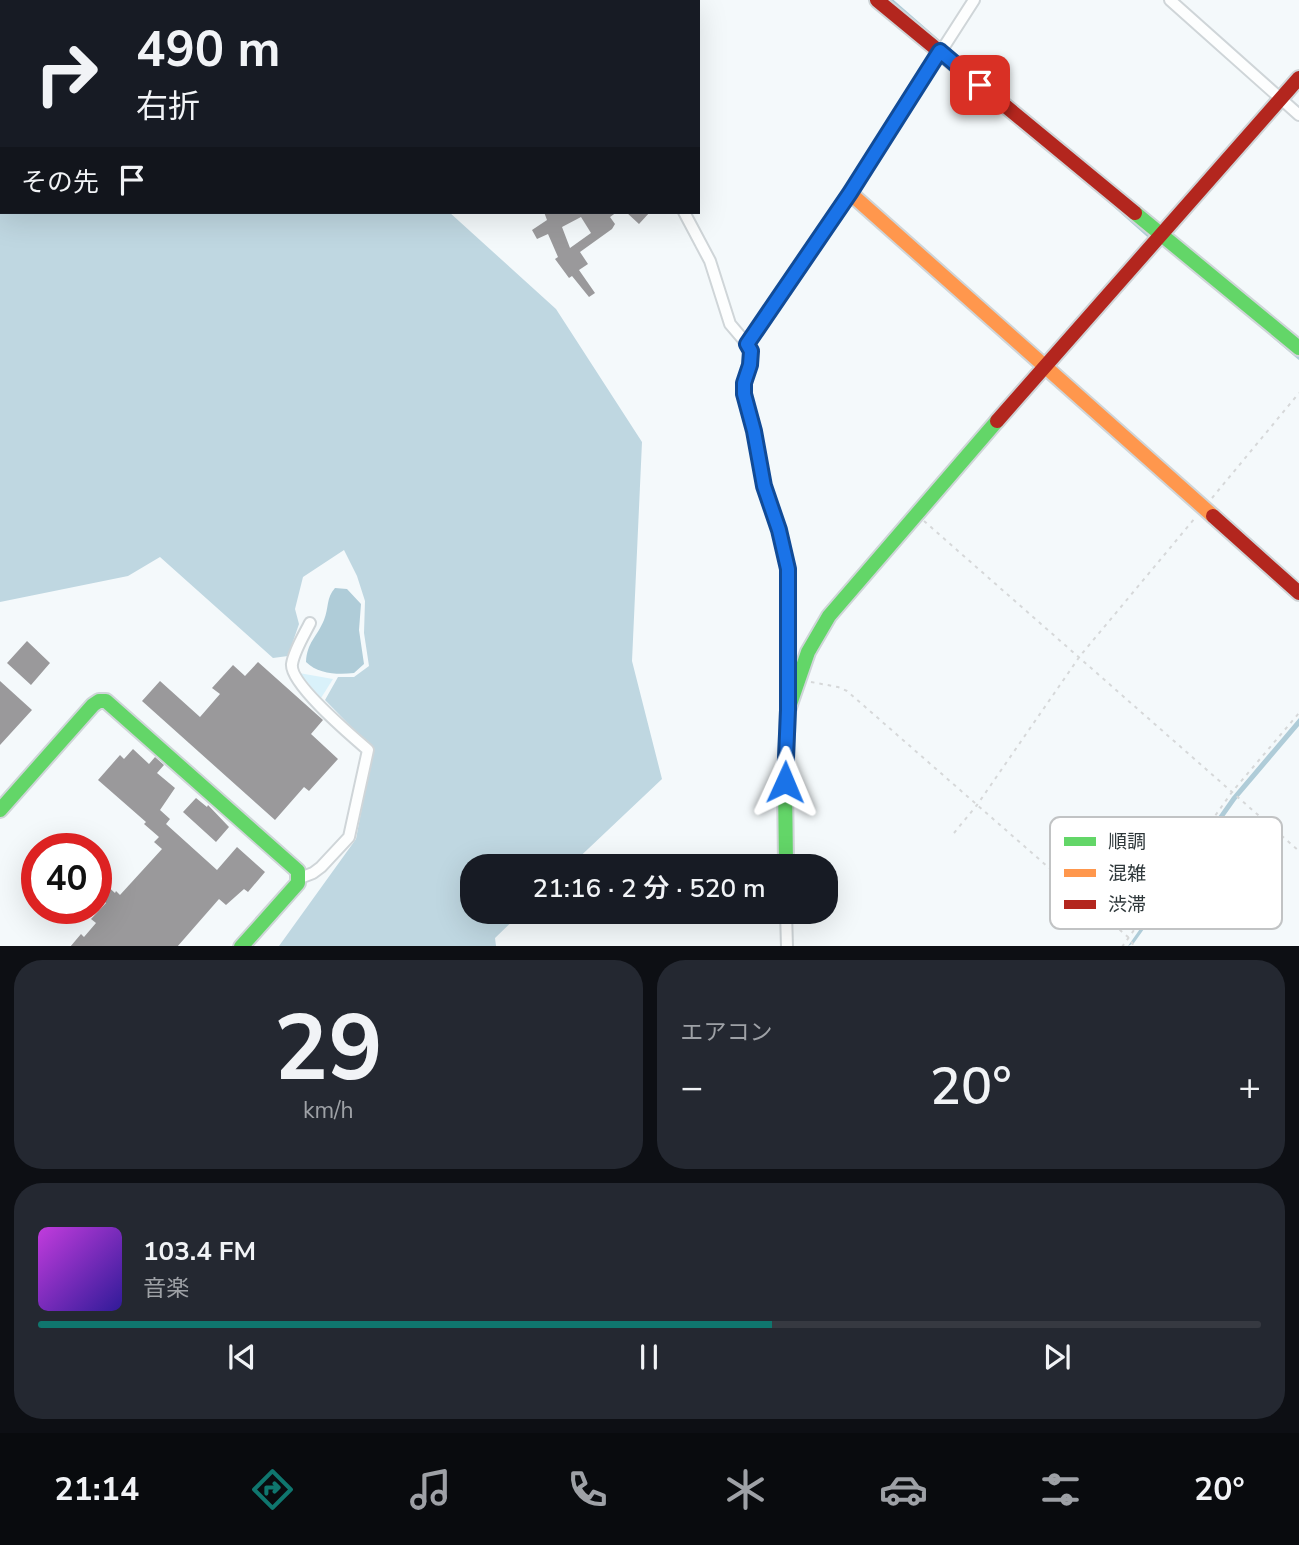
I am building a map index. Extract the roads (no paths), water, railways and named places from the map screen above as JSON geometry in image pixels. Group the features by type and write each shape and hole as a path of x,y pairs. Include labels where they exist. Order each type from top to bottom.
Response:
{"street":[{"path":"877,0 943,47 1299,348"},
{"path":"747,344 850,193 974,0"},
{"path":"1170,0 1299,115"},
{"path":"788,710 808,652 829,616 916,513 1299,78"},
{"path":"850,193 1299,593"},
{"path":"685,214 710,261 730,324 751,351 744,394 764,486 779,530 788,569 786,854"},
{"path":"242,946 300,878 321,867 349,837 368,750 311,696 293,671 292,663 310,623"},
{"path":"0,810 93,705 106,701 291,863 300,878"},
{"path":"786,924 787,946"}],"waterway":[{"path":"891,0 953,54"},
{"path":"1096,189 1151,238"},
{"path":"1272,335 1299,358"}]}
